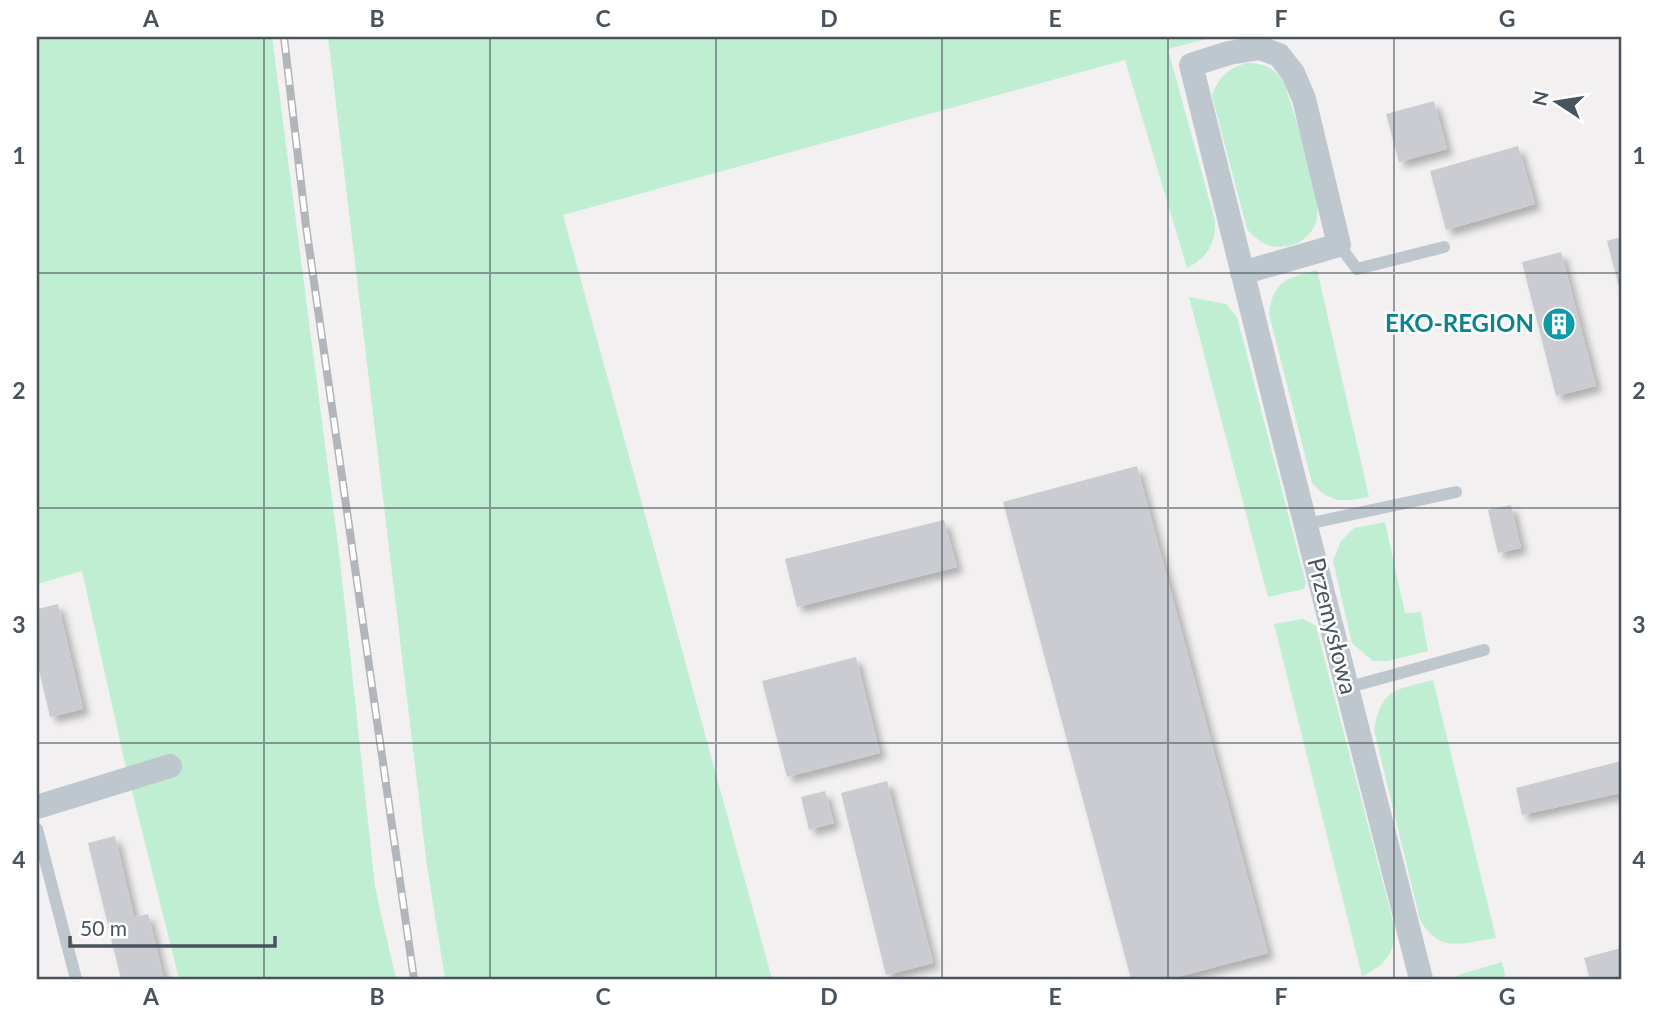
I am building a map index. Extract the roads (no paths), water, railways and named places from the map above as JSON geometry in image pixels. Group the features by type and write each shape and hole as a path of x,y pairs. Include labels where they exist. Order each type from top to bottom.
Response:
{"street":[{"name":"Przemysłowa","path":"1339,245 1304,99 1293,73 1279,55 1260,48 1230,53 1191,65 1421,979"},
{"path":"1242,273 1339,245"},
{"path":"37,807 170,766"}],"lane":[{"path":"1339,245 1357,269 1444,247"},
{"path":"1307,524 1456,492"},
{"path":"1346,688 1484,650"},
{"path":"37,830 76,979"}],"railway":[{"path":"284,37 306,226 414,979"}],"place":[{"name":"EKO-REGION","path":"1559,324"}]}
